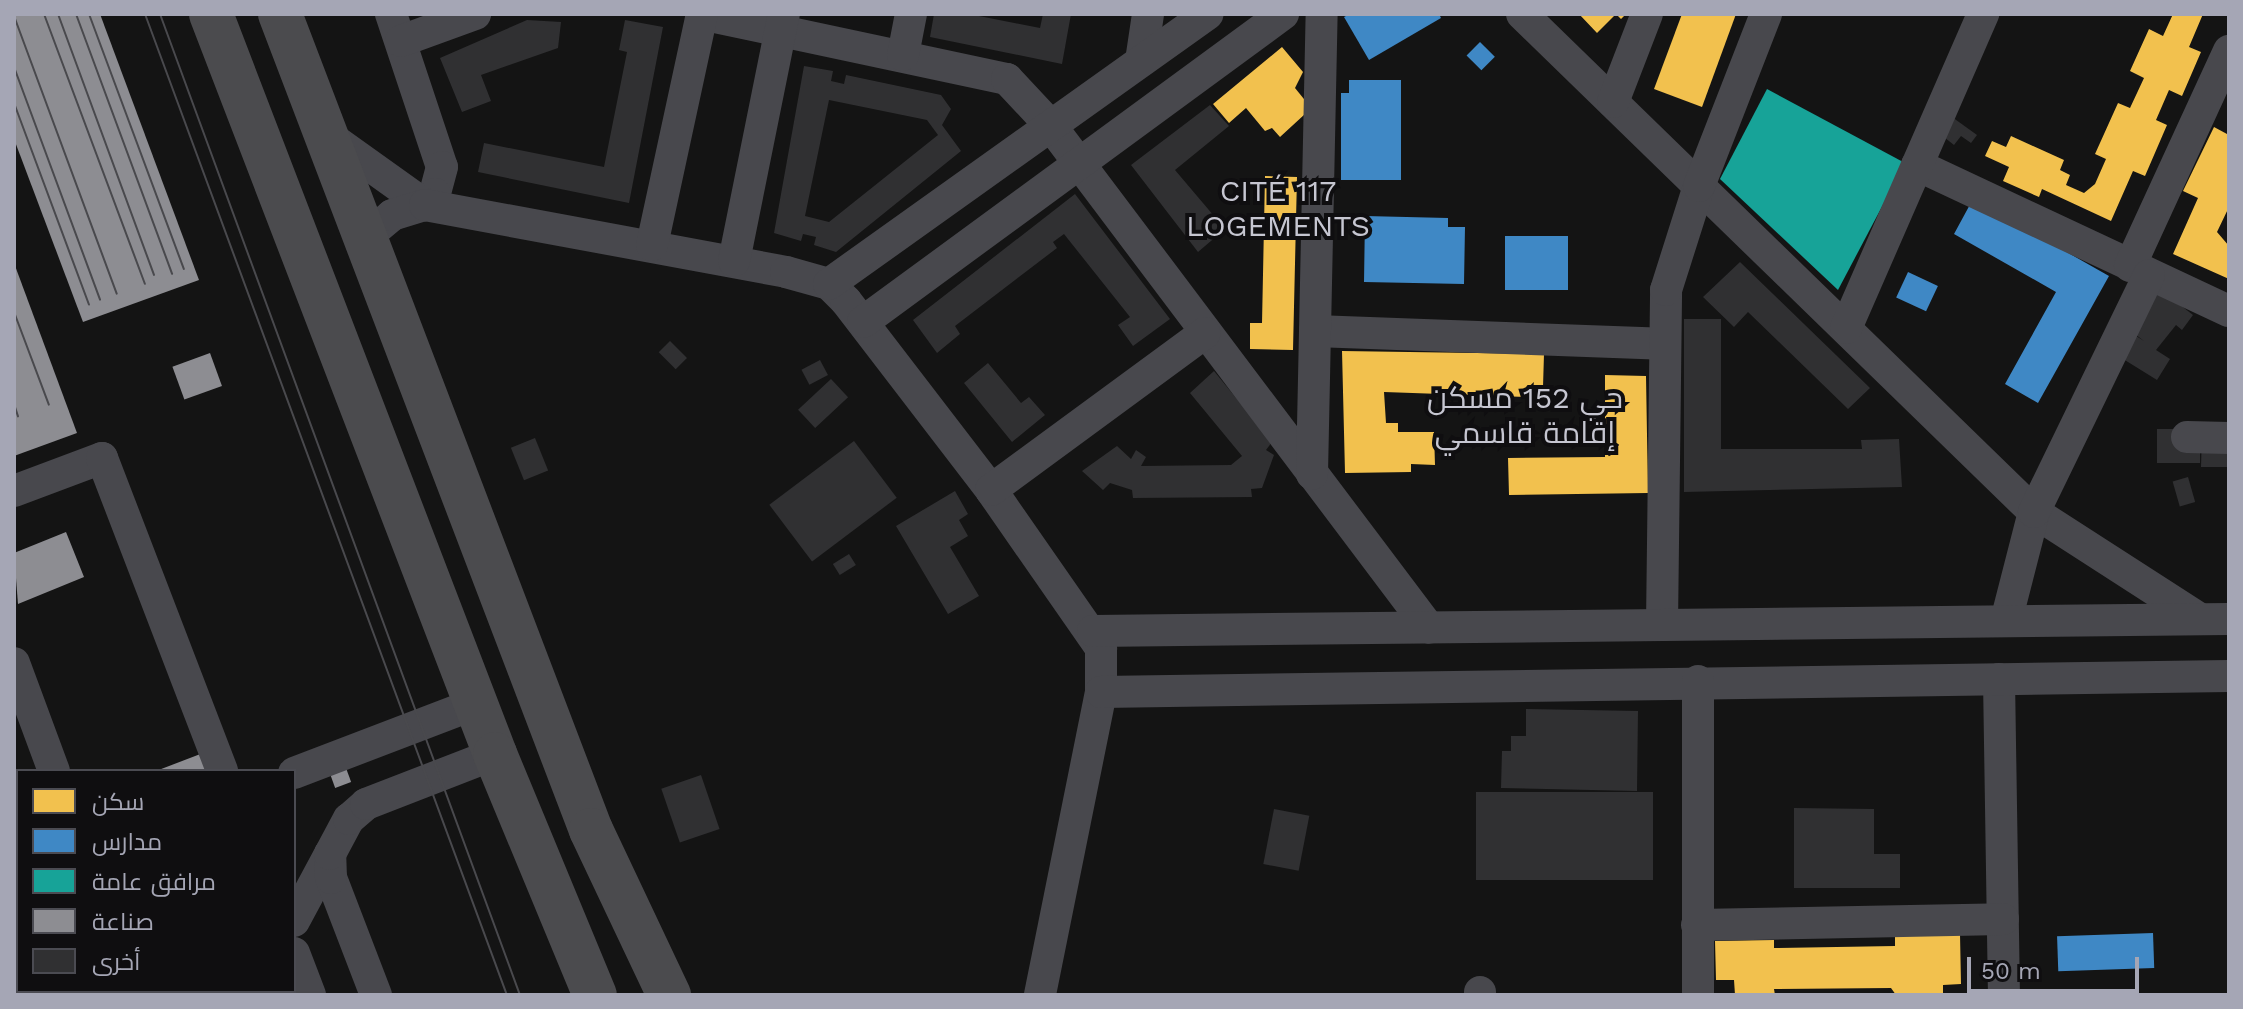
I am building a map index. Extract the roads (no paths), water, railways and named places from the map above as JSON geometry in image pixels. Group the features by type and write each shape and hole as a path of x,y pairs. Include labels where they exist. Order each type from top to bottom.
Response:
{"highway":[{"path":"211,14 475,704 595,995"},
{"path":"280,14 330,137 591,830 669,995"}],"street":[{"path":"366,237 392,215 425,205 440,181 442,167 396,28 475,14"},
{"path":"652,245 702,14 783,22 1007,79 1051,126 1429,628"},
{"path":"903,55 911,14"},
{"path":"1141,61 1148,14"},
{"path":"829,284 1207,14"},
{"path":"863,322 1076,162 1283,14"},
{"path":"1312,474 1322,14"},
{"path":"1522,14 2034,512 2215,619"},
{"path":"1613,102 1647,14"},
{"path":"1662,625 1662,344 1666,290 1699,186 1766,14"},
{"path":"1846,328 1983,14"},
{"path":"734,261 783,22"},
{"path":"2006,621 2034,512 2140,270 2229,51"},
{"path":"330,137 425,205 734,261 829,284 863,322 1093,631 1102,656 1101,692 1042,995"},
{"path":"1917,165 2229,311"},
{"path":"1315,331 1662,344"},
{"path":"991,490 1205,333"},
{"path":"2187,437 2229,438"},
{"path":"14,491 102,458 221,769"},
{"path":"1093,631 2215,619"},
{"path":"14,663 53,769"},
{"path":"1101,692 1698,681 2229,676"},
{"path":"1999,679 2004,995"},
{"path":"1698,681 1698,995"},
{"path":"296,772 475,704"},
{"path":"296,917 349,819 366,804 495,754"},
{"path":"330,854 331,878 376,995"},
{"path":"1697,925 2003,919"}],"tram line":[{"path":"44,14 145,284"},
{"path":"58,14 154,275"},
{"path":"76,14 172,274"},
{"path":"89,14 184,269"},
{"path":"145,14 507,995"},
{"path":"160,14 520,995"},
{"path":"14,16 117,294"},
{"path":"14,67 100,300"},
{"path":"14,103 89,305"},
{"path":"14,312 49,405"},
{"path":"14,404 18,416"}],"district":[{"name":"CITÉ 117 LOGEMENTS","path":"1278,208"},
{"name":"حي 152 مسكن إقامة قاسمي","path":"1525,415"}]}
